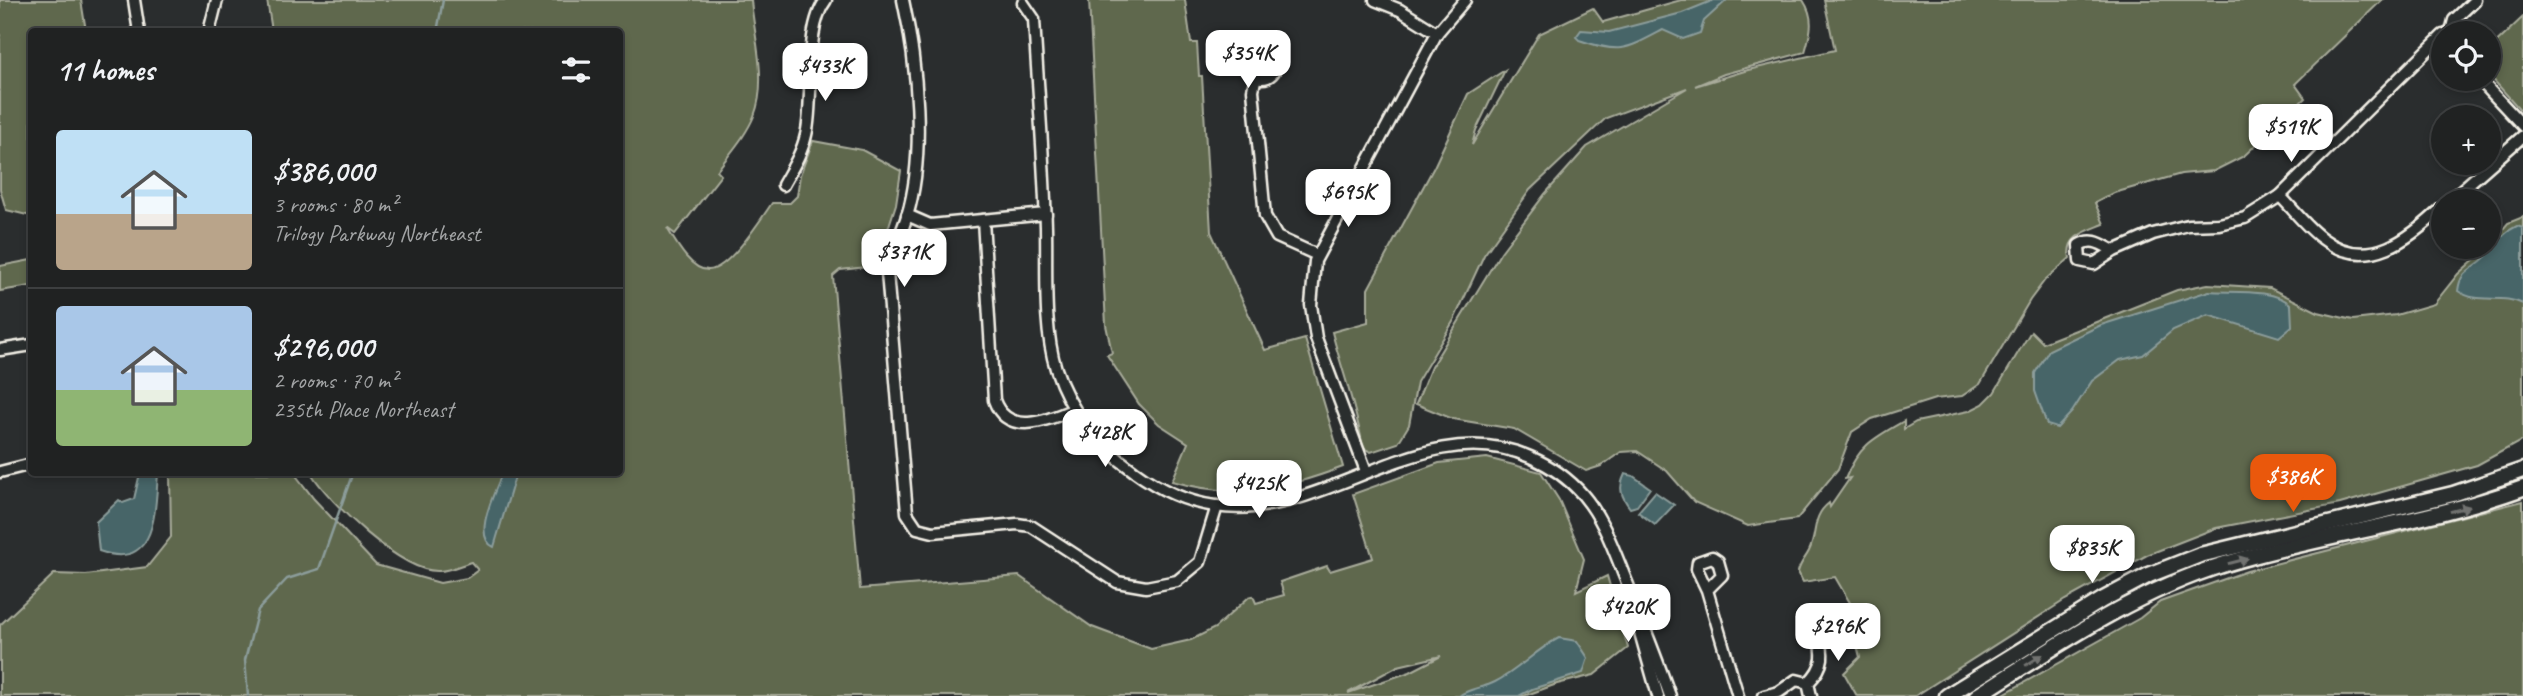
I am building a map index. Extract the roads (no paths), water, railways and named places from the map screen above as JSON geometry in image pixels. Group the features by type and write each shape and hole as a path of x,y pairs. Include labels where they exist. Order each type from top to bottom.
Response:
{"street":[{"path":"134,0 138,28"},
{"path":"210,28 217,0"},
{"path":"783,186 807,134 815,32 820,8 826,0"},
{"path":"903,0 915,67 919,121 907,215 893,247 887,272 907,513 917,527 933,531 1031,526 1117,582 1146,587 1177,581 1200,562 1217,506"},
{"path":"1375,0 1400,10 1437,33"},
{"path":"1366,471 1316,338 1311,305 1317,255 1437,33 1465,0"},
{"path":"2454,21 2475,0"},
{"path":"1023,3 1034,19 1049,314 1055,366 1074,409 1100,443 1139,475 1169,492 1217,506 1272,503 1291,499 1366,471 1452,445 1497,446 1542,462 1583,495 1605,528 1670,696"},
{"path":"2113,251 2152,234 2189,225 2245,218 2280,196 2431,49"},
{"path":"1256,76 1254,90 1265,216 1277,237 1317,255"},
{"path":"2490,91 2523,125"},
{"path":"2463,189 2523,136"},
{"path":"2280,196 2324,241 2355,253 2392,248 2410,238 2431,218"},
{"path":"907,215 930,225 1046,214"},
{"path":"983,220 994,400 998,410 1011,421 1021,424 1042,421 1074,409"},
{"path":"0,350 28,346"},
{"path":"0,472 28,465"},
{"path":"1947,696 2102,600 2149,575 2200,555 2453,494 2523,470"},
{"path":"1977,696 2118,608 2193,575 2268,553 2471,506 2523,488"},
{"path":"1627,584 1658,696"},
{"path":"1707,590 1738,696"},
{"path":"1808,683 1822,668 1825,656 1818,630"},
{"path":"1764,696 1781,694 1790,682 1808,683"},
{"path":"1808,683 1811,696"}],"water":[{"path":"1714,0 1727,0 1704,21 1700,33 1683,39 1663,30 1631,46 1614,48 1576,37 1581,30 1609,32 1682,13"},
{"path":"2517,226 2523,228 2523,304 2507,299 2474,297 2458,291 2460,280 2465,273 2483,259 2501,259 2501,239"},
{"path":"2209,291 2252,292 2284,300 2291,305 2292,326 2279,337 2208,315 2173,330 2143,355 2120,360 2092,381 2072,412 2057,428 2047,425 2035,391 2035,373 2049,350 2101,325"},
{"path":"1625,474 1633,476 1650,488 1637,506 1630,508 1622,492"},
{"path":"139,476 158,476 153,519 149,534 142,545 132,553 118,555 99,551 96,522 119,500 123,503 134,499"},
{"path":"501,476 515,476 494,547 487,542 485,534 491,502"},
{"path":"1655,492 1674,505 1655,525 1638,512"},
{"path":"1559,638 1577,641 1588,658 1583,673 1532,689 1519,696 1459,696 1504,677"}],"waterway":[{"path":"438,28 443,0"},
{"path":"248,696 245,660 258,610 287,579 319,569 352,476"}]}
